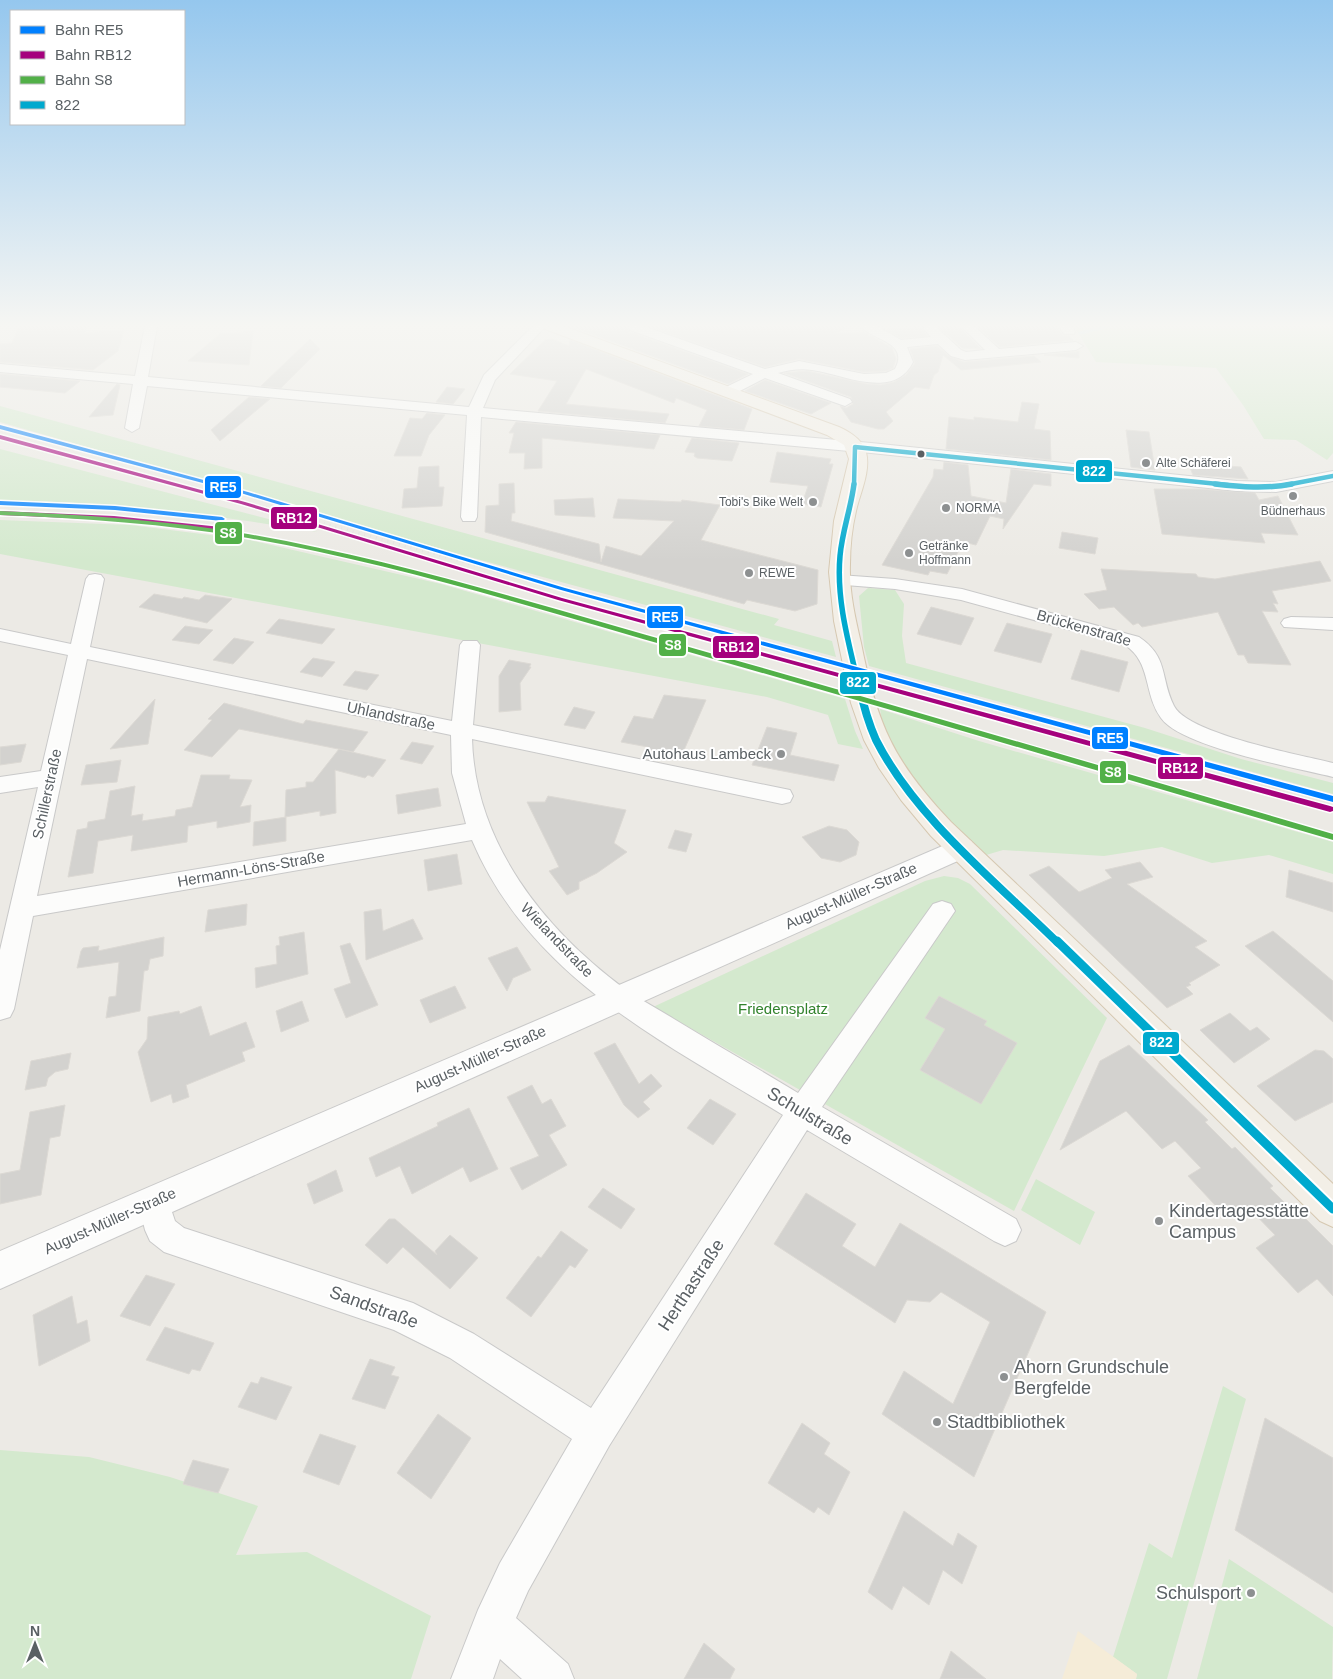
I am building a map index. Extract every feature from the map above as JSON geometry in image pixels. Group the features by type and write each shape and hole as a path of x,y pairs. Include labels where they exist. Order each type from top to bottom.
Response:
{"main road":[{"path":"760,404 838,434 856,447 857,462 844,519 839,580 853,662 864,704 876,738 897,773 930,816 961,848 1333,1209"},
{"name":"August-Müller-Straße","path":"0,1270 961,848"}],"street":[{"path":"132,428 136,404"},
{"path":"392,404 856,447 1246,487 1276,487 1333,476"},
{"path":"469,517 474,412 477,404"},
{"name":"Schillerstraße","path":"0,1009 95,579"},
{"name":"Brückenstraße","path":"839,580 895,584 962,595 1132,641 1144,648 1150,655 1161,702 1171,717 1179,724 1203,736 1333,770"},
{"path":"1291,623 1333,624"},
{"name":"Uhlandstraße","path":"0,635 782,796"},
{"name":"Wielandstraße","path":"470,645 461,754 463,773 479,830 503,878 525,908 560,947 617,998"},
{"path":"0,786 51,778"},
{"name":"Hermann-Löns-Straße","path":"22,908 479,830"},
{"name":"Herthastraße","path":"472,1679 492,1624 540,1528 596,1433 802,1111 942,911"},
{"name":"Schulstraße","path":"617,998 802,1111 1005,1230"},
{"name":"Sandstraße","path":"154,1202 161,1230 175,1241 401,1315 462,1346 596,1433"},
{"path":"492,1624 552,1679"}],"green space":[{"path":"1333,404 1333,453 1327,460 1296,440 1264,439 1243,405"},
{"path":"0,406 779,619 774,625 832,641 836,657 466,556 0,422"},
{"path":"0,449 318,532 239,520 120,506 40,501 0,501"},
{"path":"0,520 130,525 250,540 441,584 845,699 863,749 838,744 828,715 767,697 0,554"},
{"path":"868,588 895,590 904,604 902,636 906,663 1145,728 1241,759 1333,783 1333,794 869,666 864,647 859,596"},
{"path":"880,709 979,741 1333,842 1333,874 1269,855 1212,863 1162,847 1104,856 1003,850 976,858 888,754"},
{"name":"Friedensplatz","path":"944,876 958,878 970,884 1107,1018 1014,1211 653,1007 925,881"},
{"path":"1036,1179 1095,1212 1080,1245 1021,1210"},
{"path":"1223,1386 1246,1399 1167,1679 1136,1679 1137,1674 1113,1657 1149,1543 1172,1558"},
{"path":"0,1450 89,1457 170,1477 258,1506 236,1555 307,1552 431,1616 411,1679 0,1679"},
{"name":"Schulsport","path":"1229,1559 1333,1627 1332,1679 1197,1679"}],"sand":[{"path":"1078,1631 1137,1674 1136,1679 1062,1679"}],"building":[{"path":"100,404 115,404 113,415 89,417"},
{"path":"241,404 264,404 220,441 211,430"},
{"path":"542,404 570,404 669,414 665,423 538,411"},
{"path":"692,404 740,404 752,409 744,430 699,426 707,410"},
{"path":"783,404 829,404 811,414"},
{"path":"852,404 895,404 886,412 893,421 884,429 851,422 840,406 846,408"},
{"path":"1022,404 1039,404 1034,429 1050,431 1051,460 946,449 949,417 974,420 974,417 1018,422"},
{"path":"427,413 445,415 429,435 421,456 394,456 410,418 422,419"},
{"path":"516,422 660,435 654,449 542,438 542,468 524,469 525,453 509,453 514,433 509,433"},
{"path":"1126,430 1149,432 1155,470 1131,467"},
{"path":"692,438 739,443 732,461 697,458 694,456 695,453 685,452"},
{"path":"777,452 831,459 829,464 833,464 821,507 802,504 808,486 770,482"},
{"path":"944,462 968,465 971,496 1006,503 1011,469 1051,474 1051,486 1034,484 1003,529 1004,519 990,516 976,545 963,542 947,574 930,571 928,575 882,565 933,477 934,469 943,470"},
{"path":"1188,463 1241,467 1248,479 1193,475"},
{"path":"439,466 439,487 444,487 442,506 402,508 404,489 417,488 419,467"},
{"path":"514,483 515,513 512,513 511,521 599,544 601,562 606,546 641,556 674,521 613,518 618,499 681,502 682,500 720,505 701,540 818,570 817,604 795,611 747,600 744,604 485,532 486,506 499,505 499,484"},
{"path":"1154,489 1199,489 1255,493 1259,500 1278,496 1298,535 1261,533 1265,543 1162,534"},
{"path":"593,498 595,517 555,515 554,500"},
{"path":"1062,532 1098,538 1095,554 1059,548"},
{"path":"1320,561 1331,581 1272,591 1278,604 1273,603 1278,612 1262,611 1291,665 1248,663 1244,655 1238,655 1218,612 1142,627 1138,623 1133,625 1114,607 1099,609 1084,594 1107,590 1101,569 1196,574 1198,577 1215,579"},
{"path":"154,594 182,599 184,597 199,600 205,595 232,599 207,623 139,607"},
{"path":"931,607 974,618 961,645 917,634"},
{"path":"279,619 335,629 322,644 266,633"},
{"path":"1007,623 1052,634 1041,663 994,651"},
{"path":"185,626 213,630 199,644 172,640"},
{"path":"234,638 254,642 233,664 213,660"},
{"path":"1081,650 1128,662 1119,692 1071,679"},
{"path":"313,658 335,662 322,677 300,672"},
{"path":"509,660 531,664 529,667 531,667 520,683 521,710 499,712 499,676"},
{"path":"355,671 379,675 367,690 343,685"},
{"path":"664,695 706,700 681,757 646,750 648,747 621,742 634,716 653,719"},
{"path":"155,699 148,744 110,749"},
{"path":"224,703 303,724 306,720 368,732 353,752 239,729 212,757 184,750 212,720 208,719"},
{"path":"574,707 595,712 585,729 564,725"},
{"path":"767,727 797,733 790,755 839,765 834,781 752,765"},
{"path":"412,742 434,746 422,764 400,759"},
{"path":"26,744 21,762 0,765 0,747"},
{"path":"339,749 386,760 373,777 368,775 365,778 335,770 336,813 320,816 320,811 285,817 286,790 306,787 306,782 313,782"},
{"path":"121,760 117,782 81,785 86,765"},
{"path":"201,775 230,775 229,779 252,780 240,807 251,805 250,822 217,828 217,821 188,826 187,842 131,851 133,835 98,841 93,873 68,877 77,830 87,828 88,822 105,819 110,791 135,786 131,816 143,814 142,821 175,816 176,810 192,807"},
{"path":"438,788 441,806 398,814 396,795"},
{"path":"548,796 626,810 614,843 627,852 597,873 579,882 579,889 567,895 549,871 559,867 527,802 545,802"},
{"path":"286,817 286,841 253,846 254,822"},
{"path":"829,826 847,830 859,842 856,855 840,862 821,858 802,837"},
{"path":"675,830 692,834 686,852 668,848"},
{"path":"457,854 462,884 428,891 424,860"},
{"path":"1140,862 1153,877 1127,884 1207,941 1195,947 1220,965 1189,983 1191,985 1186,987 1193,994 1167,1008 1029,875 1049,866 1079,892 1112,878 1105,870"},
{"path":"1289,870 1333,883 1333,912 1286,897"},
{"path":"247,904 246,925 205,932 208,910"},
{"path":"381,909 383,931 413,919 423,939 366,960 364,912"},
{"path":"1273,931 1333,981 1333,1022 1245,946"},
{"path":"304,932 308,974 256,988 255,968 277,964 276,946 280,945 279,937"},
{"path":"164,937 163,956 150,959 148,970 144,971 140,1011 106,1018 109,997 116,996 119,962 77,968 83,948 99,946 98,951"},
{"path":"350,943 378,1005 346,1018 334,989 351,983 340,946"},
{"path":"517,947 531,970 513,978 507,991 488,958"},
{"path":"455,986 466,1008 430,1023 420,1000"},
{"path":"939,996 987,1021 984,1025 1017,1043 981,1104 920,1070 945,1029 925,1018"},
{"path":"302,1001 309,1021 281,1032 276,1011"},
{"path":"201,1006 210,1036 246,1022 255,1047 242,1052 245,1061 186,1085 189,1097 173,1103 171,1094 151,1102 138,1052 147,1039 148,1017 179,1011 180,1014"},
{"path":"1230,1013 1250,1031 1257,1027 1270,1039 1234,1063 1200,1030"},
{"path":"615,1043 639,1084 651,1074 662,1086 643,1102 650,1109 638,1118 624,1105 594,1053"},
{"path":"1129,1045 1208,1120 1205,1122 1232,1149 1235,1147 1273,1186 1270,1188 1300,1218 1303,1216 1333,1246 1333,1296 1317,1279 1298,1293 1256,1248 1275,1235 1247,1206 1226,1217 1188,1176 1201,1168 1175,1141 1162,1149 1126,1111 1060,1150 1100,1061"},
{"path":"1315,1050 1324,1051 1333,1059 1333,1102 1295,1121 1257,1086"},
{"path":"71,1053 68,1069 55,1072 48,1078 46,1086 25,1090 31,1061"},
{"path":"532,1085 542,1104 551,1099 566,1126 549,1135 567,1165 522,1190 510,1168 539,1156 507,1097"},
{"path":"710,1099 736,1114 713,1145 687,1128"},
{"path":"65,1105 60,1136 50,1138 41,1195 0,1204 0,1174 20,1170 30,1112"},
{"path":"469,1108 498,1169 470,1182 463,1167 412,1194 400,1166 376,1177 369,1158 438,1126 437,1123"},
{"path":"336,1170 343,1191 314,1204 307,1184"},
{"path":"603,1188 635,1209 621,1229 588,1207"},
{"path":"806,1193 856,1224 842,1246 875,1267 900,1223 1046,1312 974,1477 882,1414 904,1371 953,1404 990,1322 941,1292 930,1302 907,1300 895,1323 774,1244"},
{"path":"389,1219 395,1219 437,1255 435,1251 450,1235 478,1258 450,1289 403,1247 387,1264 365,1245"},
{"path":"561,1231 588,1250 575,1268 570,1265 531,1317 506,1298 538,1256 541,1258"},
{"path":"146,1275 175,1284 150,1326 120,1316"},
{"path":"72,1296 77,1324 87,1320 90,1341 39,1366 33,1315"},
{"path":"165,1327 214,1343 200,1371 192,1369 189,1374 146,1360"},
{"path":"370,1359 395,1367 391,1375 399,1377 385,1409 352,1399"},
{"path":"261,1377 292,1387 276,1420 238,1407 251,1382 258,1384"},
{"path":"438,1414 471,1438 431,1499 397,1473"},
{"path":"1265,1418 1333,1458 1333,1593 1235,1530"},
{"path":"802,1423 830,1443 824,1454 850,1472 829,1515 818,1507 814,1513 768,1483"},
{"path":"320,1434 356,1446 339,1485 303,1472"},
{"path":"193,1460 229,1469 218,1493 183,1484"},
{"path":"904,1511 953,1546 958,1533 977,1546 962,1584 943,1570 929,1605 903,1586 892,1610 868,1592"},
{"path":"704,1643 735,1669 730,1679 684,1679"},
{"path":"951,1651 986,1679 940,1679"}],"railway":[{"path":"0,435 183,485"},
{"path":"179,484 563,589"}],"rail line":[{"name":"RE5","path":"0,427 246,493 563,589 1333,799"},
{"name":"RB12","path":"0,437 243,503 560,599 1330,809"},
{"name":"RE5","path":"0,503 115,508 222,519"},
{"name":"RB12","path":"0,513 114,518 221,529"},
{"name":"S8","path":"0,513 93,518 186,527 248,536 412,572 521,601 1333,837"}],"transit line":[{"name":"822","path":"855,447 856,474 840,555 840,591 850,649 866,714 875,738 891,766 920,805 941,829 1333,1209"},
{"name":"822","path":"855,447 1246,487 1276,487 1333,476"}],"place":[{"name":"Alte Schäferei","path":"1146,463"},
{"name":"Büdnerhaus","path":"1293,496"},
{"name":"Tobi's Bike Welt","path":"813,502"},
{"name":"NORMA","path":"946,508"},
{"name":"Getränke Hoffmann","path":"909,553"},
{"name":"REWE","path":"749,573"},
{"name":"Autohaus Lambeck","path":"781,754"},
{"name":"Kindertagesstätte Campus","path":"1159,1221"},
{"name":"Ahorn Grundschule Bergfelde","path":"1004,1377"},
{"name":"Stadtbibliothek","path":"937,1422"},
{"name":"Schulsport","path":"1251,1593"}]}
